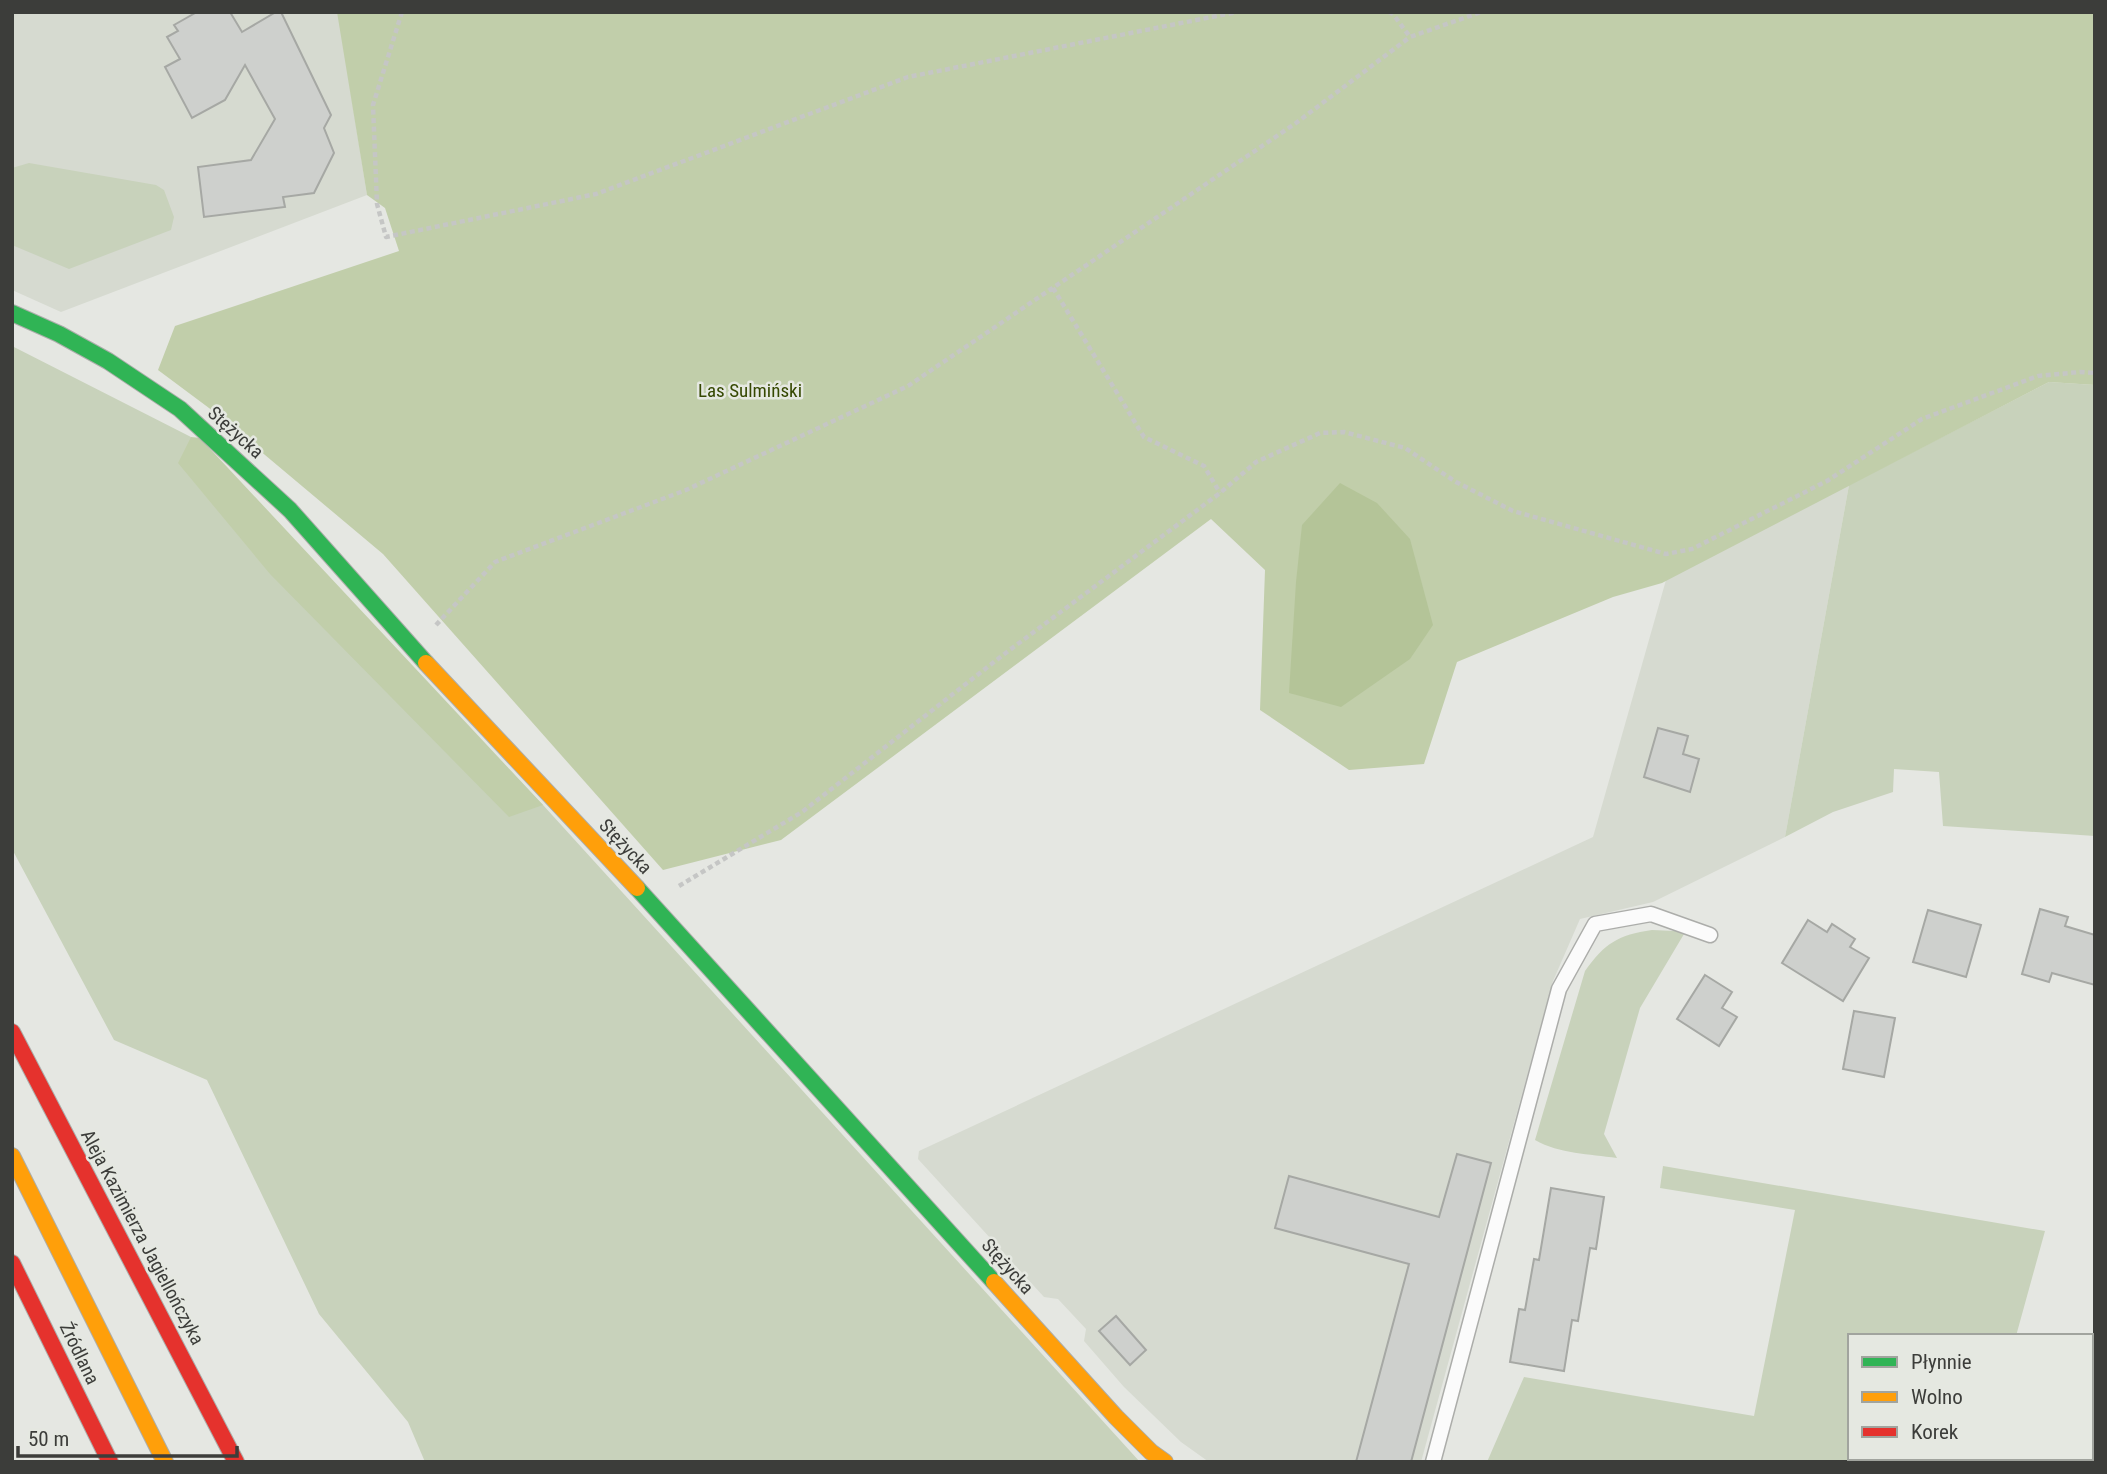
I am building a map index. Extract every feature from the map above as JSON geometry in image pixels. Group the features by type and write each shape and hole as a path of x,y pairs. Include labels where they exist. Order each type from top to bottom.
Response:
{"main road":[{"name":"Stężycka","path":"12,313 59,334 108,361 180,409 290,510 413,649 655,907 1116,1417 1164,1462"},
{"name":"Aleja Kazimierza Jagiellończyka","path":"12,1032 236,1462"},
{"path":"12,1156 166,1462"},
{"name":"Źródlana","path":"12,1263 110,1462"}],"lane":[{"path":"1433,1462 1559,989 1595,924 1651,914 1710,935"}],"path":[{"path":"402,12 373,105 377,204 386,237 596,194 908,77 1237,12"},
{"path":"1389,12 1410,37"},
{"path":"413,649 495,562 686,490 908,386 1296,123 1410,37 1481,12"},
{"path":"1053,288 1144,438 1203,466 1220,493"},
{"path":"678,887 802,812 1003,655 1220,493 1256,462 1320,433 1345,432 1405,448 1456,482 1513,511 1666,554 1692,549 1827,481 1922,419 2038,376 2095,373"}],"shaded area":[{"path":"12,12 338,12 367,195 61,312 12,290"},
{"path":"29,163 156,185 164,190 174,217 171,230 69,269 12,245 12,168"},
{"path":"12,346 191,437 543,805 1140,1462 425,1462 408,1422 319,1314 207,1080 114,1040 12,849"},
{"path":"2049,382 2095,385 2095,836 1943,826 1939,772 1894,769 1893,792 1833,812 1785,837 1849,485"},
{"path":"1340,483 1377,503 1410,539 1433,625 1410,659 1341,707 1289,693 1302,525"},
{"path":"1849,485 1785,837 1653,902 1580,919 1553,981 1421,1462 1209,1462 1181,1442 1124,1387 1084,1341 1086,1329 1058,1299 1044,1297 918,1159 919,1151 1593,837 1666,580"},
{"path":"1652,930 1684,934 1640,1008 1604,1134 1617,1158 1565,1151 1535,1140 1585,971 1599,953 1613,942"},
{"path":"1663,1166 2045,1231 2017,1334 1848,1334 1848,1460 1981,1462 1487,1462 1524,1377 1754,1416 1795,1210 1660,1188"}],"green space":[{"name":"Las Sulmiński","path":"337,12 2095,12 2095,385 2049,382 1662,583 1613,597 1457,662 1424,764 1349,770 1260,710 1265,570 1211,519 781,840 663,870 383,554 209,408 158,370 175,326 399,251 385,208 367,195"},
{"path":"191,437 200,438 543,805 509,817 270,574 178,463"}],"building":[{"path":"197,12 230,12 242,32 276,12 281,12 331,115 324,128 334,153 314,193 283,197 285,207 204,217 198,167 251,160 275,119 245,65 225,100 192,118 165,67 180,59 167,37 178,31 174,25"},
{"path":"1658,728 1688,736 1683,754 1699,759 1690,792 1644,777"},
{"path":"2040,909 2068,917 2065,926 2095,935 2095,985 2052,973 2049,982 2022,974"},
{"path":"1928,910 1981,925 1966,977 1913,962"},
{"path":"1808,920 1827,932 1832,924 1855,939 1850,947 1869,958 1843,1001 1782,963"},
{"path":"1705,975 1732,992 1722,1008 1737,1017 1719,1046 1677,1019"},
{"path":"1854,1011 1895,1018 1884,1077 1843,1069"},
{"path":"1457,1154 1491,1163 1411,1462 1356,1462 1409,1264 1275,1228 1289,1176 1439,1217"},
{"path":"1551,1188 1604,1197 1596,1249 1590,1248 1578,1321 1572,1320 1564,1371 1510,1362 1519,1309 1525,1310 1534,1259 1539,1260"},
{"path":"1116,1316 1146,1350 1130,1365 1099,1331"}],"traffic: fast":[{"path":"12,313 59,334 108,361 180,409 290,510 426,663"},
{"path":"637,888 994,1282"}],"traffic: slow":[{"path":"426,663 637,888"},
{"path":"12,1156 165,1462"},
{"path":"994,1282 1116,1417 1151,1452 1165,1462"}],"traffic: jam":[{"path":"12,1032 236,1462"},
{"path":"12,1263 110,1462"}]}
